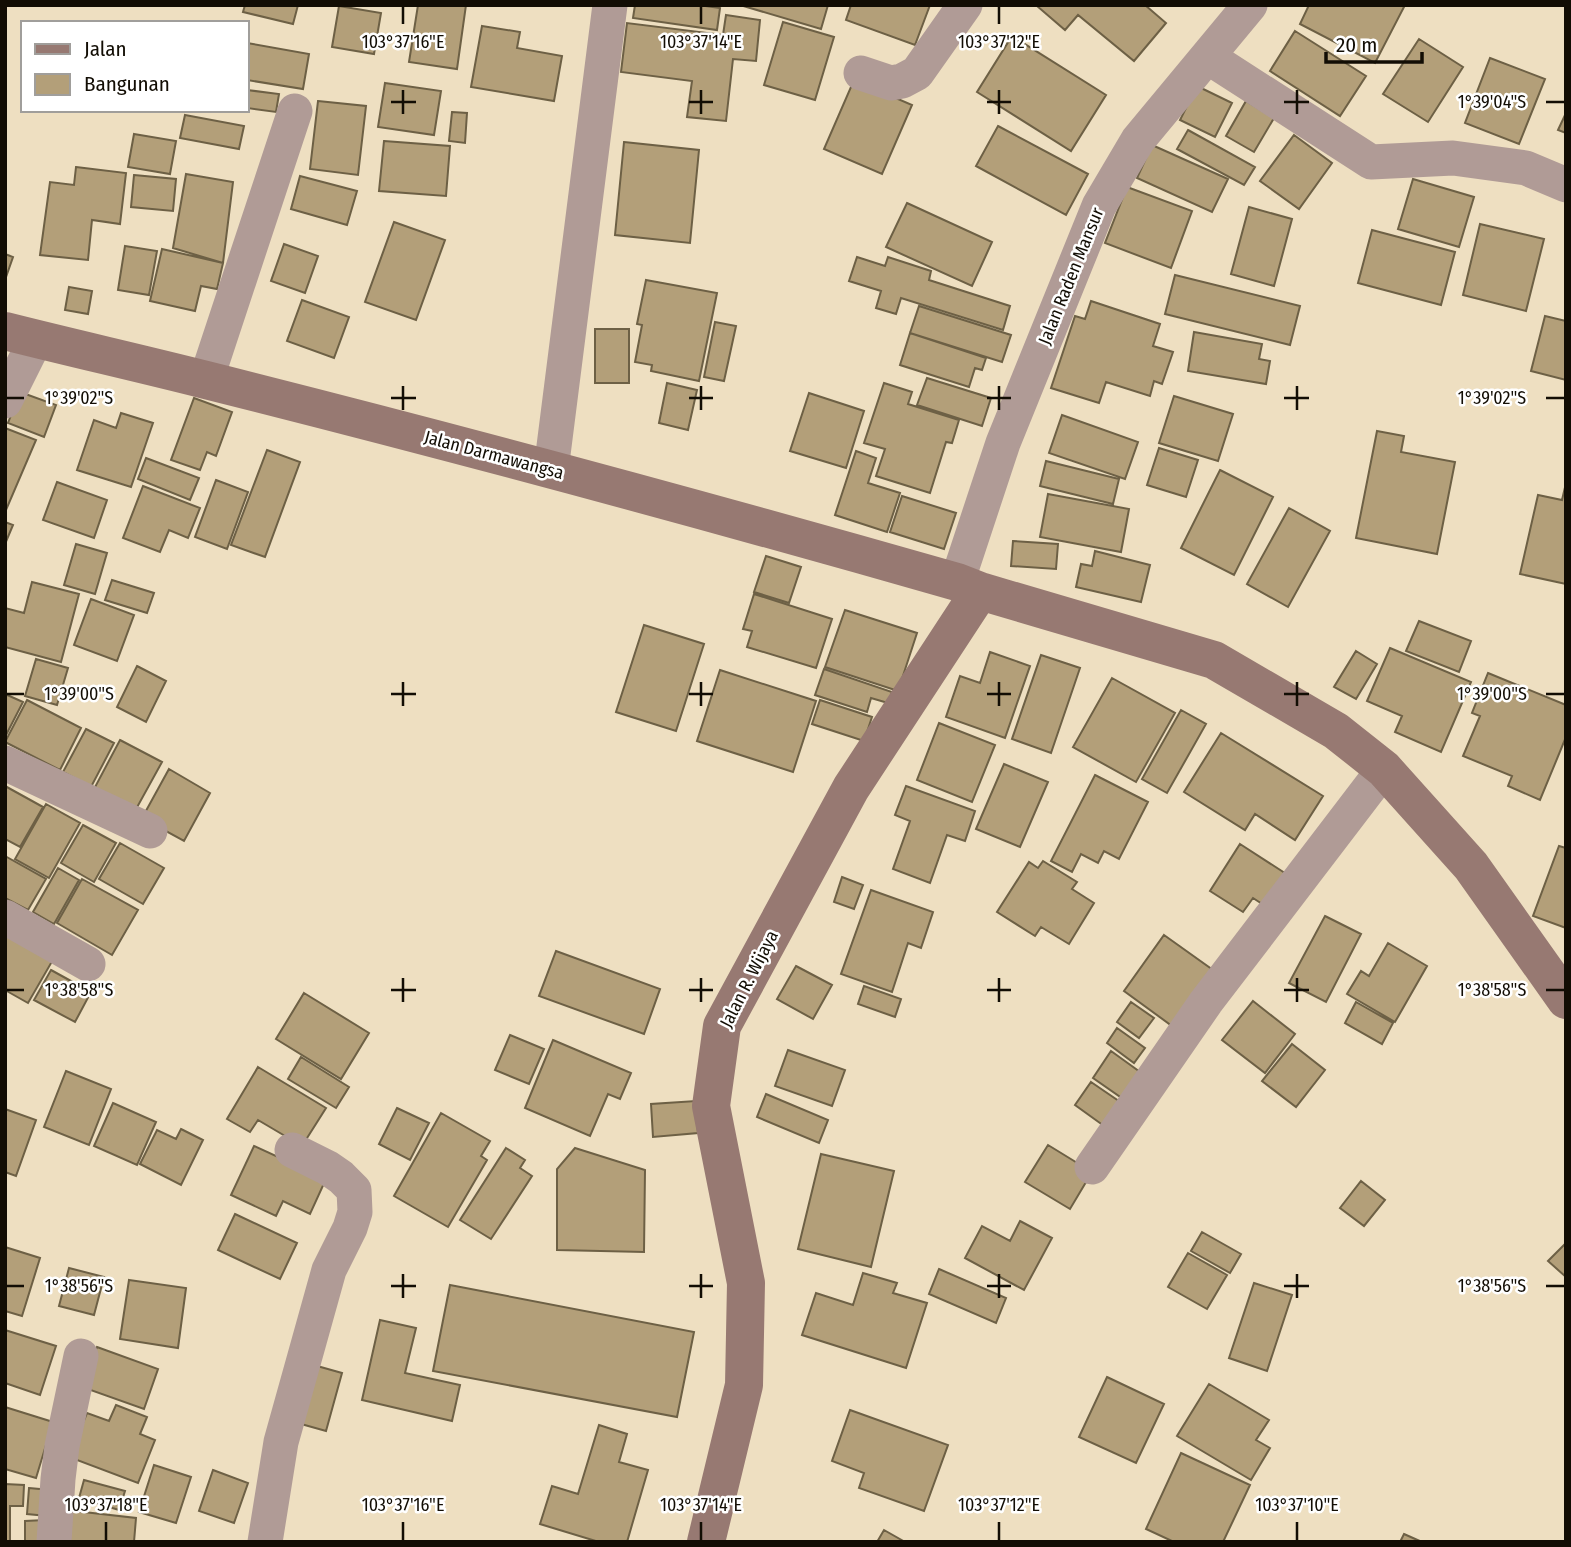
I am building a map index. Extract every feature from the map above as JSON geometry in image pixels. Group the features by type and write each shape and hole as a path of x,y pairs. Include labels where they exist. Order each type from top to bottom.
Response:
{"main road":[{"name":"Jalan Darmawangsa","path":"21,335 206,380 799,537 1214,660 1336,731 1384,769 1471,866 1566,1000"},
{"name":"Jalan R. Wijaya","path":"706,1542 744,1385 746,1283 711,1106 722,1026 851,788 969,586"}],"street":[{"path":"551,470 610,5"},
{"path":"861,74 891,83 917,74 965,5"},
{"name":"Jalan Raden Mansur","path":"969,586 1003,443 1099,206 1138,139 1250,5"},
{"path":"1208,57 1371,162 1454,158 1526,168 1566,186"},
{"path":"206,380 295,111"},
{"path":"5,401 21,335"},
{"path":"5,762 150,831"},
{"path":"1092,1167 1206,1002 1384,769"},
{"path":"5,917 88,964"},
{"path":"265,1542 281,1443 329,1270 355,1212 354,1191 341,1177 292,1150"},
{"path":"54,1542 62,1446 81,1356"}],"building":[{"path":"245,5 298,5 293,24 243,12"},
{"path":"418,5 466,5 457,69 409,62"},
{"path":"635,5 698,5 720,8 717,30 633,18"},
{"path":"740,5 828,5 821,29"},
{"path":"851,5 930,5 915,45 846,20"},
{"path":"1038,5 1145,5 1166,23 1134,61 1078,15 1065,30"},
{"path":"1309,5 1405,5 1375,63 1300,24"},
{"path":"339,6 381,13 374,54 332,47"},
{"path":"726,15 760,20 756,61 733,59 726,121 687,117 692,81 621,72 627,23 723,35"},
{"path":"783,22 834,37 815,100 764,85"},
{"path":"482,26 520,32 517,48 562,56 554,101 471,87"},
{"path":"1295,31 1366,76 1340,116 1270,71"},
{"path":"1012,36 1106,95 1071,151 977,92"},
{"path":"1419,39 1463,67 1428,122 1383,94"},
{"path":"248,43 309,54 303,89 248,80"},
{"path":"1490,58 1545,79 1519,144 1465,123"},
{"path":"854,80 912,105 882,174 824,149"},
{"path":"385,83 441,91 434,135 378,127"},
{"path":"1197,86 1232,103 1215,137 1180,120"},
{"path":"248,90 279,94 276,112 248,108"},
{"path":"318,101 366,106 358,175 310,169"},
{"path":"1246,101 1274,118 1254,152 1226,136"},
{"path":"452,112 467,113 465,143 449,141"},
{"path":"1566,113 1566,133 1558,130"},
{"path":"185,115 244,126 239,149 180,138"},
{"path":"998,126 1088,174 1066,215 976,166"},
{"path":"1188,130 1255,167 1244,185 1177,149"},
{"path":"134,134 176,141 170,174 128,167"},
{"path":"1294,135 1332,163 1299,209 1260,181"},
{"path":"384,141 450,146 446,196 379,191"},
{"path":"624,142 699,150 690,243 615,235"},
{"path":"1152,145 1228,179 1212,212 1137,178"},
{"path":"76,167 126,173 120,224 92,220 88,260 40,255 50,182 74,185"},
{"path":"186,174 233,182 223,263 173,248"},
{"path":"134,175 176,179 173,211 131,207"},
{"path":"300,176 357,191 347,225 291,209"},
{"path":"1413,179 1474,197 1459,247 1398,229"},
{"path":"1127,187 1192,211 1171,268 1105,243"},
{"path":"907,203 992,242 972,286 886,247"},
{"path":"1249,207 1292,219 1274,286 1231,274"},
{"path":"394,222 445,240 416,320 365,302"},
{"path":"1480,224 1544,239 1526,311 1463,295"},
{"path":"1372,230 1455,252 1441,305 1358,283"},
{"path":"284,244 318,256 305,293 271,281"},
{"path":"125,246 157,251 149,295 118,290"},
{"path":"162,249 223,263 217,289 201,286 195,311 150,301"},
{"path":"5,254 13,257 5,280"},
{"path":"857,257 885,266 888,257 931,271 929,280 1010,306 1003,330 901,298 896,314 876,308 881,291 849,281"},
{"path":"1175,275 1300,306 1290,345 1165,314"},
{"path":"646,280 717,293 699,381 651,371 652,365 635,362 642,325 637,324"},
{"path":"69,287 92,291 88,314 65,310"},
{"path":"302,300 349,317 334,358 287,341"},
{"path":"1091,301 1160,324 1153,346 1173,352 1162,384 1154,381 1150,396 1106,382 1099,403 1051,388 1075,316 1085,319"},
{"path":"919,306 1011,335 1002,362 910,333"},
{"path":"1545,316 1566,321 1566,380 1531,371"},
{"path":"715,322 736,326 724,381 704,377"},
{"path":"595,329 629,329 629,383 595,383"},
{"path":"1194,332 1262,344 1259,359 1270,361 1266,384 1188,371"},
{"path":"910,333 986,358 982,370 975,368 969,387 900,365"},
{"path":"927,378 991,398 982,426 917,405"},
{"path":"667,383 697,390 688,430 659,423"},
{"path":"884,383 912,392 908,404 959,420 952,443 946,442 930,493 876,476 885,449 864,443"},
{"path":"20,392 56,405 44,437 8,423"},
{"path":"809,393 864,411 846,468 790,451"},
{"path":"1174,396 1233,414 1218,461 1159,443"},
{"path":"194,398 232,412 216,456 207,452 200,470 171,460"},
{"path":"121,413 153,423 131,487 77,470 94,420 116,428"},
{"path":"1062,415 1138,442 1125,479 1049,453"},
{"path":"5,428 36,440 6,510 5,510"},
{"path":"1377,431 1404,436 1401,452 1455,462 1437,554 1356,538"},
{"path":"1159,448 1198,460 1186,497 1147,485"},
{"path":"267,450 300,462 265,557 231,545"},
{"path":"856,451 876,458 868,483 900,493 887,532 835,515"},
{"path":"146,458 199,478 190,500 138,479"},
{"path":"1046,461 1119,479 1113,504 1040,486"},
{"path":"1220,470 1273,497 1234,575 1181,548"},
{"path":"216,480 248,492 227,549 195,537"},
{"path":"57,482 107,500 94,538 43,520"},
{"path":"1566,483 1566,584 1520,574 1538,495 1562,500"},
{"path":"143,486 200,508 188,538 169,530 160,552 123,538"},
{"path":"1048,494 1129,509 1121,552 1040,537"},
{"path":"902,496 956,513 944,549 890,532"},
{"path":"1289,508 1330,531 1288,607 1247,584"},
{"path":"5,522 13,525 5,544"},
{"path":"1013,541 1058,544 1056,569 1011,566"},
{"path":"76,544 107,553 95,594 64,585"},
{"path":"1095,551 1150,565 1141,602 1076,587 1081,564 1092,566"},
{"path":"766,556 801,567 789,603 754,592"},
{"path":"112,580 154,593 147,613 105,600"},
{"path":"32,582 79,594 61,662 5,647 5,608 24,613"},
{"path":"754,594 832,619 816,668 747,647 752,631 743,629"},
{"path":"91,599 134,615 117,661 74,645"},
{"path":"845,610 917,633 898,691 825,667"},
{"path":"1419,621 1471,641 1459,672 1406,651"},
{"path":"644,625 704,644 676,731 616,712"},
{"path":"1390,648 1471,682 1441,752 1395,732 1402,716 1367,701"},
{"path":"1356,651 1377,664 1356,699 1334,687"},
{"path":"990,652 1030,666 1005,738 946,717 960,676 980,683"},
{"path":"1041,655 1080,668 1051,753 1012,739"},
{"path":"36,659 68,668 57,705 25,696"},
{"path":"137,666 166,681 146,722 117,707"},
{"path":"824,669 892,692 888,703 871,698 867,712 815,695"},
{"path":"720,670 816,701 793,772 697,741"},
{"path":"1488,673 1566,705 1566,737 1540,800 1508,786 1512,776 1463,756 1480,716 1472,713"},
{"path":"1112,678 1175,713 1136,782 1073,747"},
{"path":"5,694 23,702 5,737"},
{"path":"27,700 81,728 60,770 5,742"},
{"path":"820,700 872,717 864,741 812,724"},
{"path":"1181,710 1206,724 1167,793 1142,779"},
{"path":"939,723 995,745 972,802 917,780"},
{"path":"86,729 114,743 91,787 63,772"},
{"path":"1221,733 1323,796 1295,840 1255,814 1245,830 1184,792"},
{"path":"120,740 162,762 135,811 94,789"},
{"path":"1004,764 1048,782 1020,847 976,829"},
{"path":"169,769 210,793 184,841 142,818"},
{"path":"1095,775 1148,802 1119,859 1104,851 1098,863 1081,854 1072,872 1051,861"},
{"path":"5,786 43,807 20,847 5,839"},
{"path":"906,786 975,811 965,841 947,835 930,883 893,869 910,821 895,815"},
{"path":"46,804 80,823 49,878 15,859"},
{"path":"83,825 116,843 94,882 61,863"},
{"path":"120,843 164,868 143,904 99,879"},
{"path":"1240,844 1291,877 1270,909 1253,898 1243,912 1210,891"},
{"path":"1559,846 1566,848 1566,928 1533,916"},
{"path":"5,856 46,879 28,910 5,898"},
{"path":"1043,861 1077,882 1072,889 1094,903 1069,944 1041,927 1035,936 997,912 1029,862 1038,868"},
{"path":"58,868 79,880 54,924 33,912"},
{"path":"842,877 863,885 854,909 834,902"},
{"path":"82,879 138,910 112,955 57,923"},
{"path":"871,890 933,912 921,948 908,943 892,992 841,974"},
{"path":"1325,916 1361,934 1326,1002 1289,983"},
{"path":"9,933 54,958 28,1003 5,990 5,939"},
{"path":"1164,935 1213,970 1172,1026 1124,991"},
{"path":"1388,943 1427,966 1395,1022 1347,994 1361,971 1369,976"},
{"path":"556,951 660,989 644,1034 539,996"},
{"path":"796,966 832,985 813,1019 777,999"},
{"path":"51,970 91,992 75,1022 34,1000"},
{"path":"864,986 901,999 895,1017 858,1004"},
{"path":"304,993 369,1033 341,1079 276,1039"},
{"path":"1253,1001 1295,1034 1265,1073 1222,1040"},
{"path":"1131,1002 1154,1018 1139,1038 1117,1022"},
{"path":"1356,1002 1393,1023 1382,1044 1345,1023"},
{"path":"1117,1028 1145,1048 1134,1063 1107,1043"},
{"path":"510,1035 544,1049 529,1084 495,1070"},
{"path":"553,1040 631,1073 620,1099 608,1094 590,1136 525,1108"},
{"path":"1292,1044 1325,1070 1296,1107 1262,1081"},
{"path":"788,1050 845,1070 832,1106 775,1086"},
{"path":"1111,1051 1147,1077 1129,1103 1093,1078"},
{"path":"301,1057 349,1087 336,1108 288,1079"},
{"path":"258,1067 326,1108 302,1146 258,1120 250,1132 227,1119"},
{"path":"66,1071 111,1089 89,1145 44,1127"},
{"path":"1091,1082 1129,1108 1111,1131 1075,1105"},
{"path":"766,1094 828,1120 819,1143 757,1117"},
{"path":"696,1101 698,1133 653,1137 651,1104"},
{"path":"113,1103 156,1122 137,1165 94,1146"},
{"path":"397,1108 429,1123 410,1160 379,1144"},
{"path":"5,1109 36,1120 16,1176 5,1172"},
{"path":"441,1113 490,1141 481,1156 487,1160 448,1227 394,1196"},
{"path":"181,1129 203,1140 181,1185 140,1164 157,1130 176,1139"},
{"path":"1048,1145 1092,1172 1070,1209 1025,1182"},
{"path":"254,1146 326,1179 310,1214 283,1201 276,1216 231,1195"},
{"path":"506,1148 525,1160 520,1168 532,1176 491,1239 460,1220"},
{"path":"575,1148 645,1170 644,1252 557,1250 557,1169"},
{"path":"821,1154 894,1171 871,1267 798,1249"},
{"path":"1361,1181 1385,1200 1364,1226 1340,1208"},
{"path":"235,1214 297,1243 280,1279 218,1250"},
{"path":"1020,1221 1052,1238 1024,1290 965,1258 982,1226 1010,1241"},
{"path":"1202,1232 1241,1254 1230,1273 1191,1251"},
{"path":"1566,1243 1566,1277 1548,1261"},
{"path":"5,1247 40,1258 22,1316 5,1311"},
{"path":"1188,1253 1227,1275 1207,1309 1168,1287"},
{"path":"69,1268 104,1277 94,1315 59,1306"},
{"path":"939,1269 1006,1298 996,1323 929,1294"},
{"path":"863,1273 897,1283 893,1293 927,1303 906,1368 802,1335 816,1293 853,1305"},
{"path":"129,1280 186,1288 178,1348 120,1339"},
{"path":"1254,1283 1292,1295 1267,1371 1229,1358"},
{"path":"450,1285 694,1332 677,1417 433,1371"},
{"path":"380,1320 416,1328 405,1373 460,1385 452,1421 362,1400"},
{"path":"5,1330 56,1346 40,1395 5,1383"},
{"path":"97,1347 158,1369 144,1409 82,1387"},
{"path":"310,1364 342,1373 326,1431 294,1422"},
{"path":"1107,1377 1164,1404 1136,1463 1079,1437"},
{"path":"1209,1384 1269,1420 1256,1440 1270,1448 1251,1480 1177,1436"},
{"path":"116,1405 147,1417 140,1434 155,1440 138,1483 69,1457 87,1413 109,1421"},
{"path":"5,1407 53,1422 36,1478 5,1469"},
{"path":"850,1410 948,1445 924,1511 859,1488 864,1473 832,1461"},
{"path":"599,1425 627,1434 619,1462 648,1470 627,1542 599,1542 540,1524 552,1486 578,1494"},
{"path":"1181,1453 1250,1485 1223,1542 1174,1542 1146,1529"},
{"path":"154,1465 191,1477 176,1523 139,1512"},
{"path":"213,1470 248,1483 234,1523 199,1511"},
{"path":"84,1480 125,1491 119,1510 79,1498"},
{"path":"5,1484 24,1485 23,1506 10,1506 10,1542 5,1542"},
{"path":"29,1488 50,1490 47,1516 27,1514"},
{"path":"66,1510 136,1518 134,1542 62,1542"},
{"path":"45,1520 46,1542 25,1542 25,1521"},
{"path":"884,1530 905,1542 877,1542"},
{"path":"1404,1534 1422,1542 1400,1542"}]}
